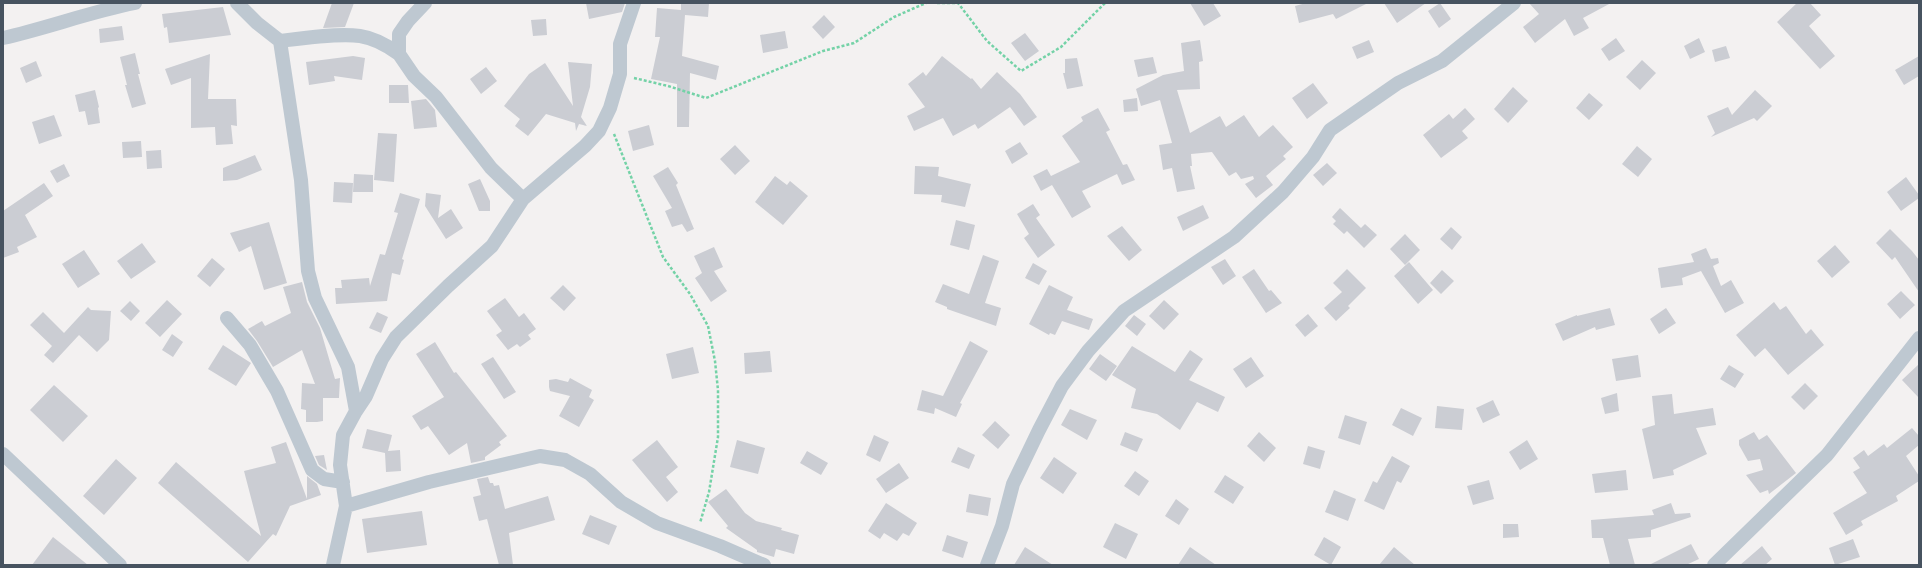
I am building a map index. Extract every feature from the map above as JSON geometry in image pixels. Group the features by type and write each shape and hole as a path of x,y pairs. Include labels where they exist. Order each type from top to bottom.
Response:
{"street":[{"path":"3,38 47,28 102,10 134,3"},
{"path":"237,3 257,23 280,41 301,180 308,271 315,298 348,367 356,411"},
{"path":"399,54 399,34 408,20 425,3"},
{"path":"330,564 346,506 340,465 343,435 366,396 382,359 396,337 448,286 492,246 523,199 585,146 599,131 610,108 620,74 620,44 634,3"},
{"path":"987,565 1002,526 1013,484 1042,423 1062,386 1088,351 1124,310 1234,237 1283,192 1313,157 1330,130 1398,83 1442,61 1514,3"},
{"path":"280,41 308,37 361,36 388,46 399,54 414,76 436,97 491,168 523,199"},
{"path":"227,318 250,345 277,391 312,470 324,479 343,482"},
{"path":"1714,565 1827,455 1919,338"},
{"path":"3,454 120,565"},
{"path":"346,506 429,482 540,456 565,460 590,474 621,502 657,523 694,536 764,565"}],"path":[{"path":"620,74 668,86 706,98 823,51 854,43 894,17 926,3"},
{"path":"937,3 958,3 987,41 1021,71 1061,47 1105,3"},
{"path":"610,108 610,124 663,257 690,294 708,326 717,382 718,437 709,492 700,524 694,536"}],"building":[{"path":"332,3 354,3 345,27 323,28"},
{"path":"586,3 625,3 622,12 589,19"},
{"path":"681,3 709,3 708,17 685,15 682,56 719,66 716,80 690,73 689,127 677,127 677,84 651,79 660,37 655,37 657,8 681,10"},
{"path":"1190,3 1213,3 1221,16 1204,26"},
{"path":"1306,3 1368,3 1336,19 1333,14 1299,23 1295,6"},
{"path":"1384,3 1426,3 1397,23"},
{"path":"1440,3 1451,19 1439,28 1428,11"},
{"path":"1529,3 1611,3 1583,18 1589,28 1574,36 1565,19 1535,43 1523,27 1539,14"},
{"path":"1797,3 1810,3 1821,15 1809,26 1835,56 1820,69 1777,22"},
{"path":"223,7 231,35 169,43 167,27 164,28 162,14"},
{"path":"824,15 835,27 823,39 812,27"},
{"path":"546,19 547,35 533,36 531,20"},
{"path":"122,26 124,40 100,43 99,29"},
{"path":"785,31 788,48 763,53 760,35"},
{"path":"1025,33 1039,51 1025,61 1011,43"},
{"path":"1616,38 1625,51 1609,61 1601,49"},
{"path":"1699,38 1705,52 1690,59 1684,46"},
{"path":"1200,40 1203,61 1199,62 1200,89 1177,90 1190,133 1220,116 1226,127 1244,115 1259,137 1273,125 1293,147 1283,156 1286,159 1266,176 1273,185 1256,198 1245,184 1254,179 1253,176 1241,179 1236,172 1229,176 1212,152 1191,154 1192,166 1190,166 1195,189 1177,192 1172,168 1163,170 1159,145 1172,143 1160,100 1141,106 1136,89 1163,75 1184,71 1181,43"},
{"path":"1369,40 1374,52 1357,59 1352,47"},
{"path":"1726,46 1730,58 1715,62 1712,50"},
{"path":"135,53 140,74 138,74 146,104 132,108 125,85 127,85 120,57"},
{"path":"210,54 208,99 236,99 237,126 231,125 233,144 216,145 215,127 191,128 191,78 171,85 165,69"},
{"path":"353,56 365,58 362,80 334,76 335,81 309,85 306,62"},
{"path":"942,56 971,79 972,78 981,89 997,72 1020,94 1037,117 1024,126 1010,107 978,129 975,124 953,136 943,118 914,131 907,116 925,107 908,84 923,72 926,76"},
{"path":"1919,56 1919,76 1904,85 1895,70"},
{"path":"1153,57 1157,73 1138,77 1134,60"},
{"path":"1077,58 1083,86 1067,89 1063,73 1065,73 1065,59"},
{"path":"1642,60 1656,73 1640,90 1626,77"},
{"path":"36,61 42,76 26,83 20,68"},
{"path":"568,62 592,64 590,87 581,117 587,126 579,124 576,131 575,123 546,114 528,136 515,126 520,119 504,106 529,74 545,63 573,106"},
{"path":"486,67 497,81 481,94 470,79"},
{"path":"1313,83 1328,103 1307,119 1292,98"},
{"path":"389,85 408,85 409,103 389,103"},
{"path":"1513,87 1528,101 1508,123 1494,109"},
{"path":"95,90 99,107 100,123 88,125 85,111 79,112 75,95"},
{"path":"1755,90 1772,106 1757,121 1754,118 1711,137 1715,133 1707,116 1728,107 1732,115"},
{"path":"1589,93 1603,105 1589,120 1576,108"},
{"path":"1137,98 1138,111 1124,112 1123,100"},
{"path":"426,99 435,110 437,127 414,129 411,101"},
{"path":"1098,108 1110,130 1106,132 1123,165 1127,164 1135,180 1122,185 1117,174 1082,191 1091,207 1072,218 1052,185 1041,191 1033,176 1047,169 1051,176 1080,162 1062,136 1083,121 1081,117"},
{"path":"1465,108 1475,119 1462,131 1468,138 1441,158 1423,135 1449,114 1453,119"},
{"path":"54,115 62,136 39,144 32,122"},
{"path":"649,125 654,145 633,151 628,131"},
{"path":"378,133 397,134 394,182 374,180"},
{"path":"141,141 142,157 123,158 122,142"},
{"path":"1020,142 1028,154 1012,164 1005,151"},
{"path":"735,145 750,161 735,175 720,159"},
{"path":"1637,146 1652,159 1638,177 1622,164"},
{"path":"161,150 162,168 147,169 146,151"},
{"path":"255,155 262,170 237,180 223,181 223,168"},
{"path":"1327,163 1337,173 1323,186 1313,175"},
{"path":"64,164 70,176 57,183 50,171"},
{"path":"915,166 939,167 938,176 971,184 965,207 941,202 942,195 914,194"},
{"path":"668,167 678,183 676,185 694,229 687,232 682,224 672,227 665,211 672,208 653,176"},
{"path":"354,174 373,175 373,192 353,192"},
{"path":"775,176 787,185 790,181 808,196 783,225 755,202"},
{"path":"1906,177 1919,195 1919,198 1901,211 1887,192"},
{"path":"480,179 490,201 490,211 479,211 468,184"},
{"path":"334,182 353,183 352,203 333,202"},
{"path":"44,183 53,196 25,215 37,237 17,247 19,252 3,258 3,211"},
{"path":"400,193 420,199 402,259 404,260 400,275 392,273 387,301 336,304 335,288 342,288 341,280 369,278 370,286 380,254 385,255 398,213 394,212"},
{"path":"426,193 441,195 438,218 451,209 463,228 446,239 425,206"},
{"path":"1033,204 1040,215 1036,218 1055,245 1038,258 1024,238 1029,234 1017,214"},
{"path":"1203,205 1209,218 1183,231 1177,217"},
{"path":"1340,208 1361,228 1365,224 1377,235 1364,248 1347,231 1344,234 1333,224 1336,221 1332,217"},
{"path":"956,220 975,225 969,250 950,245"},
{"path":"269,222 287,283 264,290 251,246 239,252 230,233"},
{"path":"1122,226 1142,250 1129,261 1107,236"},
{"path":"1451,227 1462,237 1452,250 1440,239"},
{"path":"1890,229 1919,260 1919,292 1895,257 1892,260 1876,243"},
{"path":"1405,234 1420,250 1405,265 1390,249"},
{"path":"142,243 156,262 131,279 117,261"},
{"path":"1835,245 1850,262 1832,278 1817,261"},
{"path":"714,247 723,267 714,271 727,291 711,302 695,278 702,273 694,256"},
{"path":"1706,248 1711,259 1718,258 1719,263 1713,266 1721,286 1731,280 1744,303 1725,313 1701,271 1682,278 1683,285 1661,288 1658,268 1694,262 1691,254"},
{"path":"84,250 100,274 78,288 62,264"},
{"path":"983,255 999,261 985,303 1001,308 996,326 947,309 947,307 935,302 943,284 969,294"},
{"path":"212,258 225,269 210,287 197,276"},
{"path":"1225,259 1236,276 1223,285 1211,267"},
{"path":"1409,262 1433,290 1418,304 1394,276"},
{"path":"1033,263 1047,271 1039,285 1025,278"},
{"path":"1254,269 1269,291 1271,290 1282,303 1266,313 1242,277"},
{"path":"1347,269 1366,288 1348,306 1350,308 1336,321 1324,308 1342,292 1333,283"},
{"path":"1442,270 1454,281 1441,294 1430,283"},
{"path":"302,282 307,302 320,328 335,379 340,378 339,398 323,398 323,421 317,422 306,422 306,410 301,409 302,383 315,384 302,350 273,367 248,329 262,321 265,326 291,313 283,287"},
{"path":"563,285 576,298 564,311 550,298"},
{"path":"1049,285 1073,297 1067,310 1093,319 1089,330 1062,321 1055,335 1050,333 1049,335 1029,324"},
{"path":"1901,291 1915,305 1900,319 1887,304"},
{"path":"505,298 519,317 524,313 536,329 528,335 531,339 520,347 517,344 508,350 496,335 502,331 487,311"},
{"path":"167,300 182,314 160,337 145,323"},
{"path":"1164,300 1179,314 1164,330 1149,316"},
{"path":"130,301 140,311 131,321 120,311"},
{"path":"1774,302 1780,310 1786,306 1806,334 1811,329 1824,345 1788,375 1765,348 1755,357 1736,335"},
{"path":"88,307 91,310 111,311 109,340 97,352 79,335 53,363 44,355 52,346 30,325 43,312 64,333"},
{"path":"1610,308 1615,325 1596,330 1595,327 1563,341 1555,324 1577,315"},
{"path":"1666,308 1676,323 1659,334 1650,319"},
{"path":"377,312 388,317 381,333 369,328"},
{"path":"1308,314 1318,326 1305,337 1295,325"},
{"path":"1134,315 1146,324 1137,336 1125,326"},
{"path":"172,334 183,342 173,357 162,350"},
{"path":"970,341 988,351 960,403 962,404 956,417 935,408 934,414 917,410 922,390 943,396"},
{"path":"435,342 454,373 456,372 507,436 499,442 501,445 485,457 485,460 471,463 467,443 449,455 428,426 421,430 412,416 444,397 416,354"},
{"path":"223,345 251,363 236,386 208,369"},
{"path":"1132,346 1175,372 1190,350 1203,359 1189,380 1225,397 1218,412 1197,402 1180,430 1157,414 1131,408 1136,389 1112,375"},
{"path":"693,347 699,373 672,379 666,354"},
{"path":"770,351 772,372 745,374 744,353"},
{"path":"1100,354 1117,366 1106,381 1089,369"},
{"path":"1638,355 1641,377 1616,381 1612,359"},
{"path":"493,357 516,392 504,399 481,364"},
{"path":"1251,357 1264,376 1246,388 1233,369"},
{"path":"1919,364 1919,398 1902,380"},
{"path":"1729,365 1744,374 1735,388 1720,379"},
{"path":"570,378 592,390 589,397 594,400 579,427 559,416 570,396 550,391 549,387 549,380 556,379 568,382"},
{"path":"1805,383 1818,396 1804,410 1791,397"},
{"path":"54,385 88,416 63,442 30,410"},
{"path":"1617,393 1619,411 1605,414 1601,398"},
{"path":"1672,394 1674,414 1713,408 1716,425 1696,428 1707,454 1673,470 1674,475 1653,479 1642,429 1655,425 1652,396"},
{"path":"1493,400 1500,415 1483,423 1476,408"},
{"path":"1437,406 1464,409 1462,430 1435,428"},
{"path":"1401,408 1422,418 1413,436 1392,425"},
{"path":"1070,409 1097,420 1087,440 1061,425"},
{"path":"1345,415 1367,422 1360,445 1338,438"},
{"path":"995,421 1010,435 998,449 982,435"},
{"path":"1912,428 1919,436 1919,445 1906,456 1919,476 1919,481 1896,496 1898,501 1861,521 1863,525 1846,535 1833,513 1867,493 1853,472 1860,468 1853,458 1864,450 1868,456 1884,444 1887,448"},
{"path":"367,429 392,435 388,451 400,450 401,471 386,472 385,453 362,448"},
{"path":"1125,432 1143,439 1137,452 1120,445"},
{"path":"1259,432 1276,448 1264,462 1247,446"},
{"path":"1754,432 1759,440 1767,435 1796,473 1769,494 1768,490 1760,493 1746,475 1763,470 1760,459 1748,461 1739,445 1739,440"},
{"path":"874,435 889,442 880,462 866,455"},
{"path":"657,440 678,467 666,477 678,492 667,502 632,460"},
{"path":"737,440 765,448 758,474 730,467"},
{"path":"1527,440 1538,459 1520,470 1509,452"},
{"path":"286,442 307,499 307,476 317,484 321,495 290,506 276,536 273,534 248,562 158,483 176,462 261,536 244,471 276,463 271,447"},
{"path":"1308,446 1325,451 1320,469 1303,464"},
{"path":"958,447 975,455 969,469 951,462"},
{"path":"807,451 828,463 821,475 800,463"},
{"path":"324,455 327,470 319,465 315,456"},
{"path":"1392,456 1410,466 1401,483 1397,481 1384,510 1364,501 1373,481 1377,483"},
{"path":"1054,457 1077,473 1063,494 1040,478"},
{"path":"116,459 137,478 104,515 83,496"},
{"path":"899,463 909,478 886,493 876,479"},
{"path":"1626,470 1628,490 1595,493 1592,474"},
{"path":"1135,471 1149,481 1139,496 1124,486"},
{"path":"1225,475 1244,487 1233,504 1214,492"},
{"path":"488,477 490,483 493,483 494,486 499,485 505,509 548,496 555,520 509,533 513,565 499,565 487,519 479,521 473,497 481,495 477,479"},
{"path":"1489,480 1494,499 1473,505 1467,486"},
{"path":"726,489 745,513 756,521 782,528 781,530 799,535 794,554 776,549 774,557 757,552 757,550 726,528 728,526 708,502"},
{"path":"1334,490 1356,499 1348,521 1325,512"},
{"path":"969,494 991,498 988,516 966,512"},
{"path":"1176,499 1189,509 1179,525 1165,516"},
{"path":"886,503 917,523 909,536 903,533 897,541 884,533 880,539 868,531"},
{"path":"1671,503 1675,514 1690,513 1691,517 1651,530 1651,537 1628,539 1635,565 1610,565 1603,538 1592,538 1591,520 1654,515 1652,510"},
{"path":"422,511 427,545 367,553 362,519"},
{"path":"590,515 617,526 609,545 582,534"},
{"path":"1115,523 1138,534 1126,559 1103,547"},
{"path":"1503,524 1518,524 1519,537 1503,538"},
{"path":"947,535 968,542 963,558 942,551"},
{"path":"53,537 88,565 32,565"},
{"path":"1324,537 1341,547 1331,565 1314,555"},
{"path":"1853,539 1860,557 1835,565 1829,548"},
{"path":"1691,544 1699,559 1686,565 1649,565"},
{"path":"1762,546 1772,559 1765,565 1740,565"},
{"path":"1025,547 1053,565 1014,565"},
{"path":"1190,547 1216,565 1178,565"},
{"path":"1394,547 1415,565 1379,565"}]}
